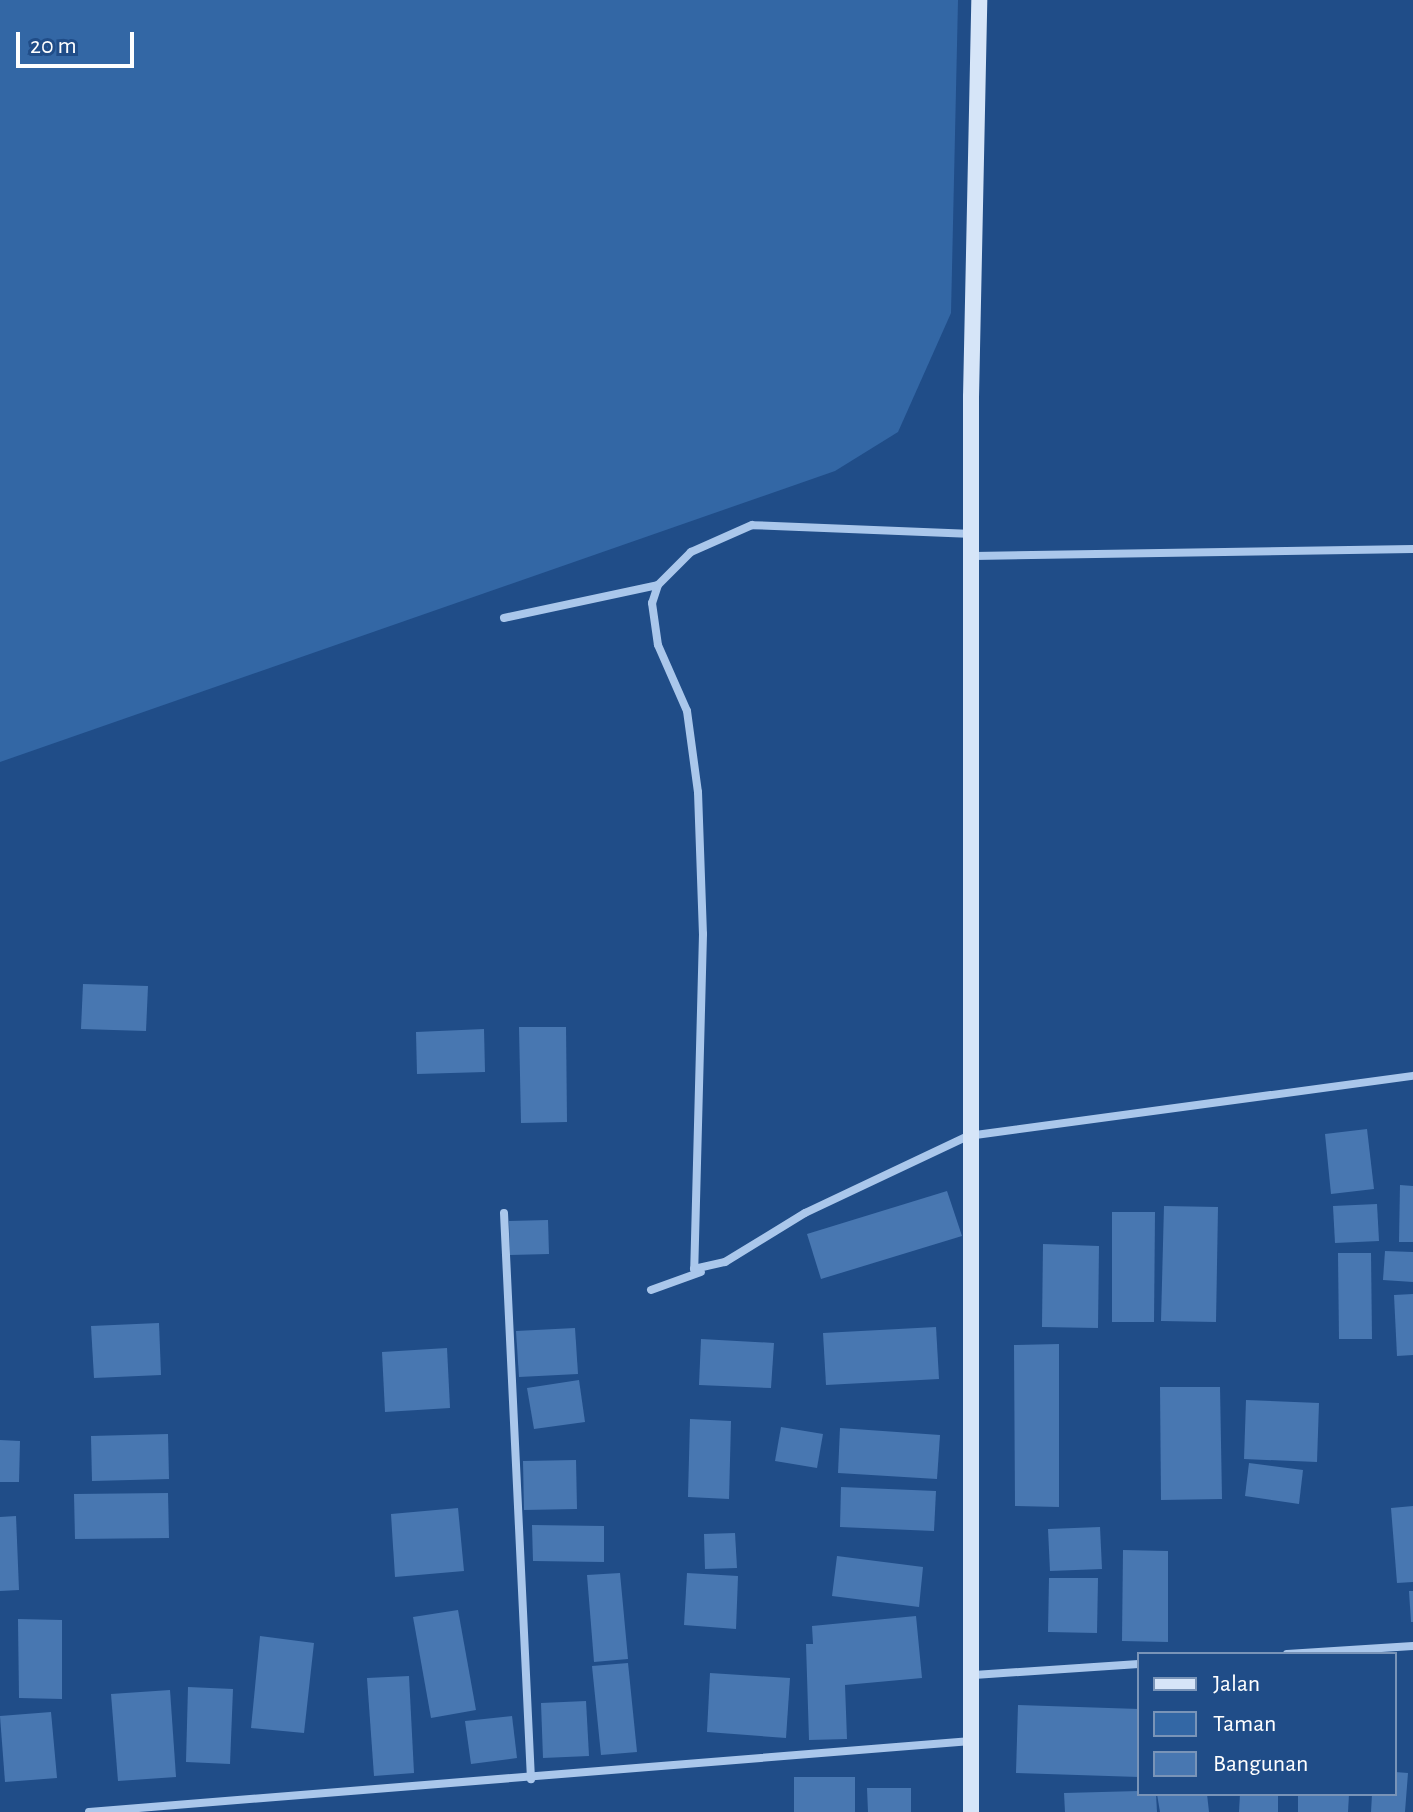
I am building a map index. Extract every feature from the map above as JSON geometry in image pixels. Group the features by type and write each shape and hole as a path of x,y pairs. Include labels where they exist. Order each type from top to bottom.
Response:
{"street":[{"path":"971,1812 974,1675 968,1136 974,530 971,397 979,0"},
{"path":"504,618 658,585 691,552 752,525 974,530"},
{"path":"974,556 1413,549"},
{"path":"658,585 658,645 687,711 698,792 703,934 689,1262 702,1272"},
{"path":"651,1290 702,1272 805,1213 968,1136 1413,1076"},
{"path":"504,1213 531,1779"},
{"path":"1318,1652 1413,1646"},
{"path":"974,1675 1137,1664"},
{"path":"89,1812 531,1779 972,1740"}],"green space":[{"path":"0,0 958,0 951,313 898,432 835,471 0,762"}],"building":[{"path":"83,984 148,986 146,1031 81,1029"},
{"path":"519,1027 566,1027 567,1122 521,1123"},
{"path":"484,1029 485,1072 417,1074 416,1032"},
{"path":"1367,1129 1374,1189 1331,1194 1325,1134"},
{"path":"1400,1185 1413,1186 1413,1242 1399,1242"},
{"path":"947,1191 962,1236 821,1279 807,1234"},
{"path":"1377,1204 1379,1241 1335,1243 1333,1206"},
{"path":"1164,1206 1218,1207 1216,1322 1161,1321"},
{"path":"1112,1212 1155,1212 1154,1322 1112,1322"},
{"path":"548,1220 549,1254 510,1255 509,1221"},
{"path":"1043,1244 1099,1246 1098,1328 1042,1327"},
{"path":"1385,1251 1413,1252 1413,1282 1383,1280"},
{"path":"1338,1253 1371,1253 1372,1339 1339,1339"},
{"path":"1413,1294 1413,1355 1397,1356 1394,1295"},
{"path":"159,1323 161,1375 94,1378 91,1326"},
{"path":"936,1327 939,1379 826,1385 823,1333"},
{"path":"575,1328 578,1374 519,1377 516,1331"},
{"path":"701,1339 774,1343 771,1388 699,1385"},
{"path":"1059,1344 1059,1507 1015,1506 1014,1345"},
{"path":"447,1348 450,1408 385,1412 382,1352"},
{"path":"579,1380 585,1422 534,1429 527,1388"},
{"path":"1160,1387 1220,1387 1222,1499 1161,1500"},
{"path":"1246,1400 1319,1403 1317,1462 1244,1459"},
{"path":"690,1419 731,1421 729,1499 688,1497"},
{"path":"781,1427 823,1434 817,1468 775,1461"},
{"path":"840,1428 940,1435 937,1479 838,1473"},
{"path":"168,1434 169,1479 92,1481 91,1436"},
{"path":"0,1440 20,1441 19,1482 0,1482"},
{"path":"576,1460 577,1509 524,1510 523,1461"},
{"path":"1249,1463 1303,1470 1299,1504 1245,1496"},
{"path":"841,1487 936,1491 934,1531 840,1527"},
{"path":"168,1493 169,1538 75,1539 74,1494"},
{"path":"1413,1506 1413,1582 1397,1583 1391,1508"},
{"path":"458,1508 464,1571 395,1577 391,1514"},
{"path":"16,1516 19,1590 0,1591 0,1517"},
{"path":"532,1525 604,1526 604,1562 533,1561"},
{"path":"1100,1527 1102,1569 1050,1571 1048,1529"},
{"path":"735,1533 737,1568 705,1569 704,1534"},
{"path":"1123,1550 1168,1551 1168,1642 1122,1641"},
{"path":"837,1556 923,1567 919,1607 832,1596"},
{"path":"620,1573 628,1659 594,1662 587,1575"},
{"path":"687,1573 738,1576 736,1629 684,1625"},
{"path":"1049,1578 1098,1578 1097,1633 1048,1632"},
{"path":"1409,1591 1413,1591 1413,1622 1411,1622"},
{"path":"458,1610 476,1710 431,1718 413,1617"},
{"path":"916,1616 922,1678 845,1685 847,1739 809,1740 806,1644 813,1644 812,1626"},
{"path":"18,1619 62,1620 62,1699 19,1698"},
{"path":"260,1636 314,1643 304,1733 251,1728"},
{"path":"628,1663 637,1752 601,1755 592,1666"},
{"path":"710,1673 790,1678 786,1738 707,1732"},
{"path":"409,1676 414,1773 374,1776 367,1678"},
{"path":"188,1687 233,1689 230,1764 186,1762"},
{"path":"170,1690 176,1777 118,1781 111,1694"},
{"path":"586,1701 589,1756 543,1758 541,1703"},
{"path":"1018,1705 1137,1709 1137,1777 1016,1773"},
{"path":"51,1712 57,1778 5,1782 0,1716"},
{"path":"512,1716 517,1758 471,1764 465,1721"},
{"path":"1397,1772 1408,1773 1405,1812 1371,1812 1372,1796 1397,1796"},
{"path":"794,1777 855,1777 855,1812 794,1812"},
{"path":"867,1788 911,1788 911,1812 868,1812"},
{"path":"1137,1791 1137,1796 1156,1796 1157,1812 1065,1812 1064,1793"},
{"path":"1157,1796 1207,1796 1209,1812 1160,1812"},
{"path":"1240,1796 1278,1796 1278,1812 1239,1812"},
{"path":"1298,1796 1349,1796 1348,1812 1298,1812"}]}
